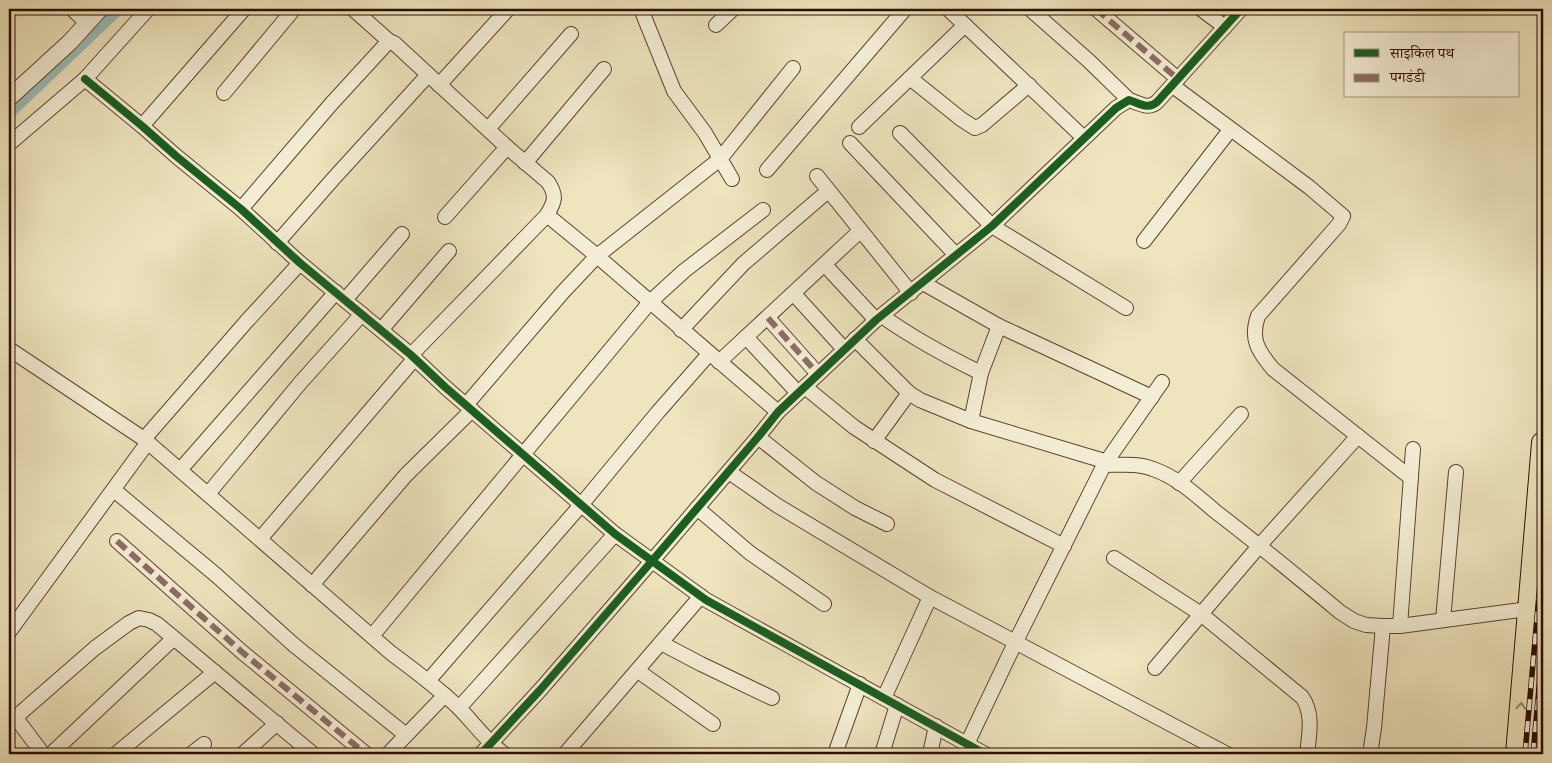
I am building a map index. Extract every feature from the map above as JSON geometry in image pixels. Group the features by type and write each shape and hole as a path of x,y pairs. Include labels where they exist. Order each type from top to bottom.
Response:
{"highway":[{"path":"1517,754 1543,443"},
{"path":"1534,754 1543,642"}],"street":[{"path":"72,9 87,22"},
{"path":"9,98 70,42 100,9"},
{"path":"9,144 85,79 148,9"},
{"path":"142,126 244,9"},
{"path":"224,93 294,9"},
{"path":"260,539 413,356 547,214 553,204 553,190 548,182 354,9"},
{"path":"440,85 508,9"},
{"path":"641,9 674,91 705,133 732,179"},
{"path":"716,25 732,9"},
{"path":"767,170 905,9"},
{"path":"948,9 1084,138"},
{"path":"1030,9 1129,100 1150,107 1176,83 1241,9"},
{"path":"1096,9 1230,130 1309,187 1343,216 1339,224 1262,309 1255,325 1254,335 1258,348 1273,369 1411,478"},
{"path":"1201,9 1225,27"},
{"path":"859,127 965,25"},
{"path":"488,129 571,34"},
{"path":"240,209 332,102 389,41"},
{"path":"312,585 406,475 469,407 563,292 597,256 720,159 793,68"},
{"path":"525,162 604,69"},
{"path":"277,243 428,75"},
{"path":"910,78 975,128 982,126 1029,85"},
{"path":"85,79 240,209 300,263 413,356 615,534 701,596 985,754"},
{"path":"481,754 652,561 778,412 854,339 992,226 1116,108 1129,100"},
{"path":"1144,240 1230,130"},
{"path":"900,133 992,226 1039,253 1126,308"},
{"path":"850,142 956,255"},
{"path":"445,217 507,147"},
{"path":"817,176 911,293"},
{"path":"681,330 743,264 828,191"},
{"path":"372,636 650,302 684,271 763,210"},
{"path":"547,214 778,412"},
{"path":"428,681 581,505 658,412 714,358 746,337 768,318 860,231"},
{"path":"180,470 341,296 402,234"},
{"path":"381,330 449,251"},
{"path":"9,632 114,490 146,440 246,322 300,263"},
{"path":"825,265 879,318 933,349 981,373"},
{"path":"923,283 999,326 1152,397"},
{"path":"794,294 844,350"},
{"path":"208,494 301,382 362,314"},
{"path":"768,318 818,374"},
{"path":"971,421 981,373 999,326"},
{"path":"746,337 801,390 874,441 964,496 1064,546"},
{"path":"854,339 909,393 920,400 971,421 1101,460 1104,465"},
{"path":"9,349 146,440 312,585 445,695 491,744 504,754"},
{"path":"967,744 1104,465 1162,382"},
{"path":"874,441 909,393"},
{"path":"1179,483 1241,414"},
{"path":"1155,668 1260,545 1358,436"},
{"path":"758,437 816,483 855,508 886,524"},
{"path":"1400,626 1413,449"},
{"path":"1104,465 1140,466 1152,468 1165,474 1260,545 1340,612 1354,621 1366,625 1400,626 1528,610"},
{"path":"729,472 778,506 930,597 1228,754"},
{"path":"1443,620 1456,472"},
{"path":"114,490 294,645 406,735"},
{"path":"697,508 750,553 824,604"},
{"path":"459,708 615,534"},
{"path":"117,541 242,652 366,754"},
{"path":"1114,558 1201,614 1302,697 1308,706 1310,714 1307,754"},
{"path":"565,754 701,596"},
{"path":"884,698 930,597"},
{"path":"43,754 12,721 95,648 129,623 139,618 150,620 157,624 313,754"},
{"path":"1370,754 1383,626"},
{"path":"51,754 174,638"},
{"path":"661,643 772,698"},
{"path":"638,671 713,724"},
{"path":"116,754 215,672"},
{"path":"835,754 860,684"},
{"path":"388,754 445,695"},
{"path":"882,754 897,705"},
{"path":"243,754 277,723"},
{"path":"930,754 936,726"},
{"path":"191,754 204,744"}],"waterway":[{"path":"9,111 116,9"}],"railway":[{"path":"1525,754 1543,549"},
{"path":"1533,754 1543,644"}],"marked path":[{"path":"1096,9 1178,79"},
{"path":"768,318 818,374"},
{"path":"117,541 242,652 366,754"}],"cycle path":[{"path":"481,754 541,689 778,412 876,320 992,226 1116,108 1129,100 1147,106 1157,102 1241,9"},
{"path":"85,79 241,209 300,263 411,355 445,387 615,534 706,600 985,754"}]}
